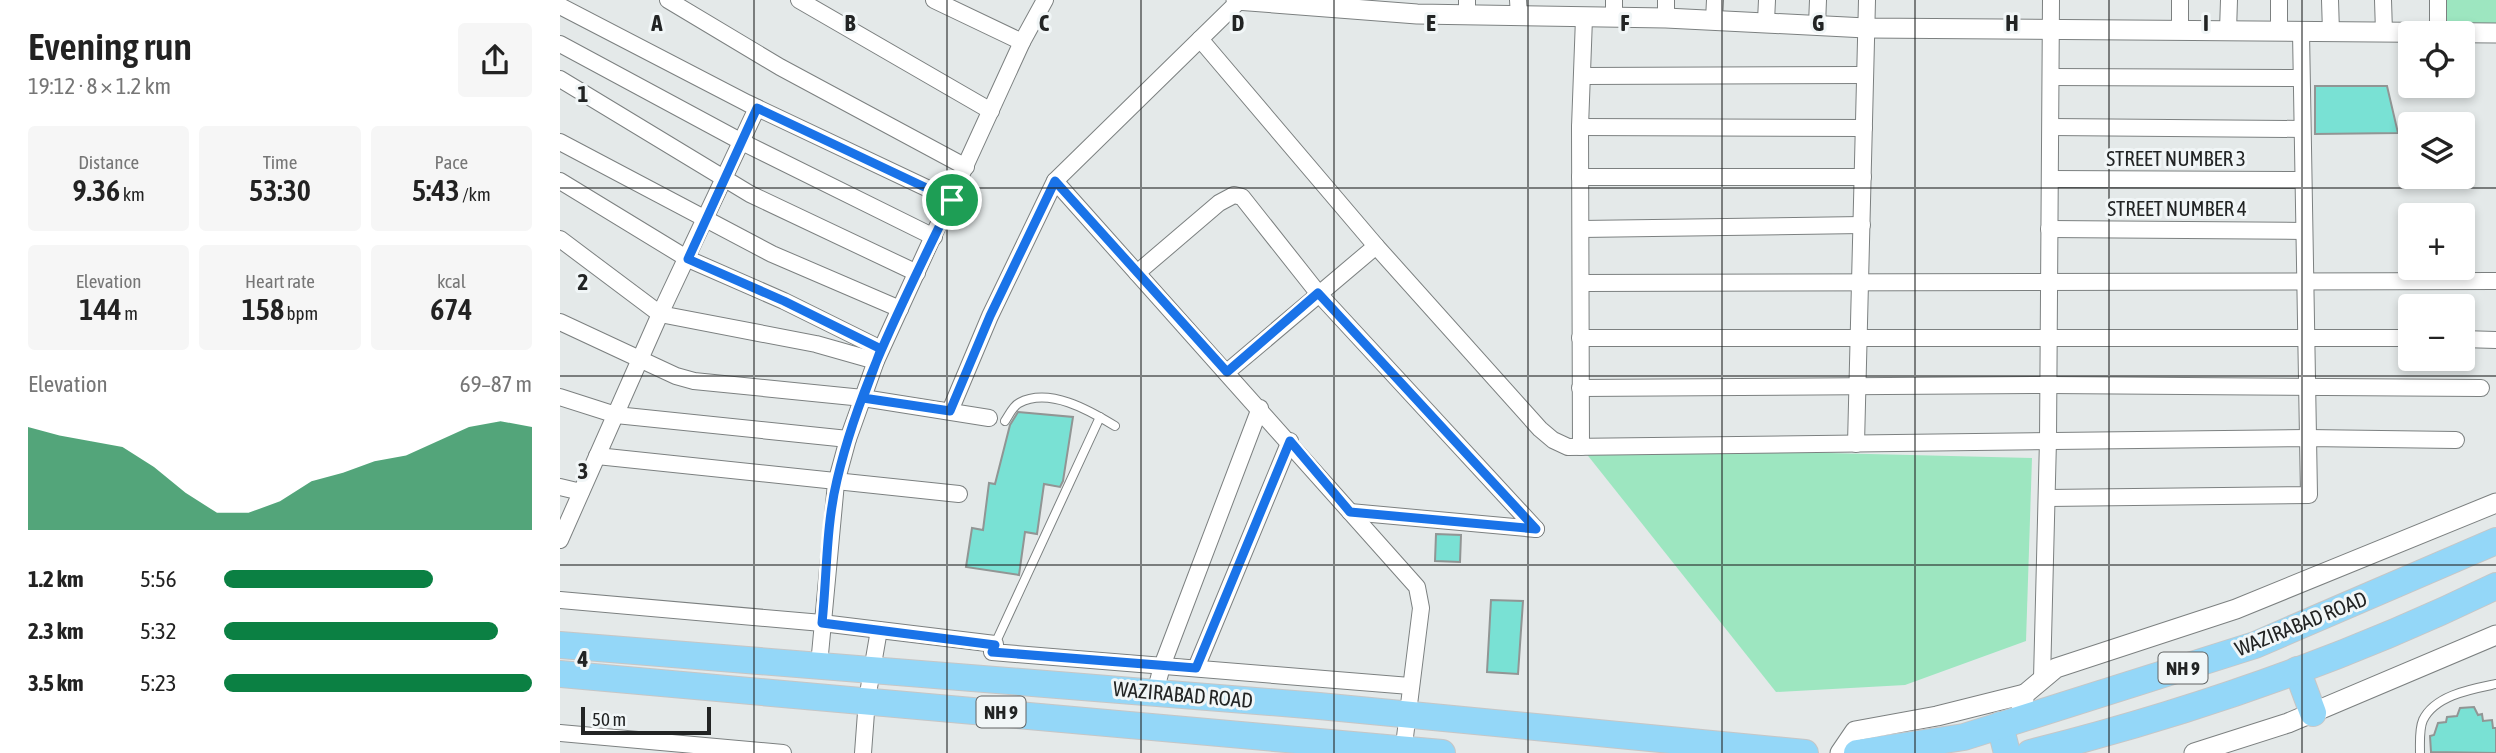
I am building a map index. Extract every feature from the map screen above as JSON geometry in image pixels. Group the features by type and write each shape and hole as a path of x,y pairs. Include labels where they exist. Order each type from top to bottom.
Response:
{"highway":[{"name":"WAZIRABAD ROAD","path":"1857,753 1964,737 2255,645 2496,541"},
{"name":"WAZIRABAD ROAD","path":"2031,753 2116,731 2297,670 2496,586"},
{"name":"WAZIRABAD ROAD","path":"560,645 1408,715 1798,753"},
{"path":"2297,670 2313,713"},
{"name":"WAZIRABAD ROAD","path":"560,674 867,699 1403,752 1442,753"},
{"path":"2007,753 2010,723"}],"street":[{"path":"668,0 780,67 966,167"},
{"path":"799,0 991,111"},
{"path":"934,0 1022,42"},
{"path":"819,665 836,483 848,439 878,355 952,200 1022,42 1045,0"},
{"path":"950,411 990,316 1055,181 1239,0 1572,12 1614,9 1715,10 1766,21 1866,28 2398,32"},
{"path":"1766,21 1767,0"},
{"path":"1817,24 1818,0"},
{"path":"1856,444 1867,0"},
{"path":"2042,679 2048,440 2051,0"},
{"path":"2180,0 2180,30"},
{"path":"2228,31 2229,0"},
{"path":"2279,0 2279,32"},
{"path":"2330,0 2331,32"},
{"path":"2383,0 2384,32"},
{"path":"2438,0 2438,21"},
{"path":"560,6 757,108 952,200"},
{"path":"1572,12 1583,76 1580,127 1581,447"},
{"path":"2047,498 2309,495 2301,32"},
{"path":"2475,33 2496,33"},
{"path":"1200,39 1376,246 1540,429 1552,440 1568,447 2048,440 2456,440"},
{"path":"560,44 742,142 934,237"},
{"path":"1583,76 1865,75"},
{"path":"2051,77 2301,78"},
{"path":"560,79 724,180 917,273"},
{"path":"560,540 660,314 757,108"},
{"path":"1580,127 1864,128"},
{"path":"2051,127 2302,129"},
{"path":"560,142 772,254 900,309"},
{"path":"1580,177 1863,177"},
{"name":"STREET NUMBER 3","path":"2050,179 2302,180"},
{"path":"560,181 688,259 784,301 878,355"},
{"path":"1055,181 1290,441 1417,587 1421,608 1403,752"},
{"path":"1138,273 1219,203 1234,195 1242,197 1318,293 1536,529 1350,512"},
{"path":"1581,229 1862,225"},
{"name":"STREET NUMBER 4","path":"2049,229 2304,231"},
{"path":"560,239 660,314 878,355"},
{"path":"1227,372 1376,246"},
{"path":"1581,283 2048,279 2496,281"},
{"path":"560,322 694,382 863,398 997,419"},
{"path":"1580,338 2398,338"},
{"path":"2475,339 2496,340"},
{"path":"1580,388 2481,388"},
{"path":"560,397 616,415 848,439"},
{"path":"1155,693 1162,666 1260,408"},
{"path":"1196,668 1290,441"},
{"path":"597,456 959,494"},
{"path":"560,487 581,492"},
{"path":"2010,723 2025,694 2042,679 2067,664 2235,609 2496,503"},
{"path":"560,600 822,623 995,645 992,652 1410,686"},
{"path":"863,753 867,699 879,630"},
{"path":"2194,753 2313,713 2496,635"},
{"path":"1840,753 1855,731 1937,716 2025,694"},
{"path":"560,733 621,746 783,753"}],"lane":[{"path":"997,419 1017,404 1034,398 1057,399 1100,416 1115,426"},
{"path":"995,645 1100,416"},
{"path":"2420,753 2423,720 2431,709 2455,695 2496,684"}],"green space":[{"path":"2438,0 2496,0 2496,33 2475,33 2475,21 2438,21"},
{"path":"1581,447 2032,458 2026,641 1905,685 1776,692"}],"building":[{"path":"2315,86 2387,86 2398,133 2315,134"},
{"path":"1018,412 1073,417 1063,481 1060,487 1044,484 1037,534 1025,532 1019,575 966,567 972,528 983,530 989,483 995,484 1010,425"},
{"path":"1436,534 1461,535 1460,562 1435,561"},
{"path":"1491,600 1523,601 1518,674 1487,672"},
{"path":"2474,707 2478,715 2482,714 2483,721 2492,720 2493,728 2496,728 2496,753 2431,752 2430,736 2434,735 2438,723 2446,722 2447,717 2457,716 2460,708"}],"route":[{"path":"952,200 757,108 688,259 784,301 881,349 876,361 863,398 950,411 990,316 1055,181 1227,372 1318,293 1536,529 1350,512 1290,441 1196,668 992,652 995,645 822,623 836,483 848,439 876,361 952,200"}]}
